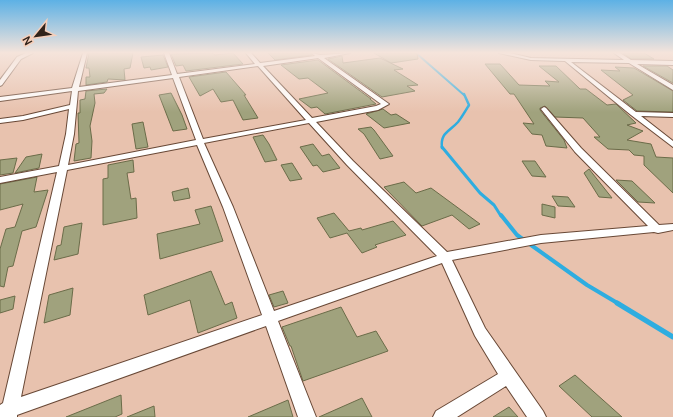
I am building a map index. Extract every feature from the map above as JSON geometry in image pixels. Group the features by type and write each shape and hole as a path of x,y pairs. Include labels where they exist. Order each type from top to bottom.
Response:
{"street":[{"path":"0,84 9,72"},
{"path":"6,413 63,168 75,89 80,72"},
{"path":"174,72 200,142 228,206 307,417"},
{"path":"0,99 202,72"},
{"path":"265,72 350,163 445,257 480,332 508,376 537,417"},
{"path":"0,180 312,121 378,108 386,104 342,72"},
{"path":"581,72 673,145"},
{"path":"648,72 673,88"},
{"path":"0,121 23,118 73,106"},
{"path":"544,109 578,150 658,230"},
{"path":"633,114 673,115"},
{"path":"6,413 445,257 541,239 658,230 673,227"},
{"path":"442,417 508,376"}],"building":[{"path":"89,72 124,72 125,80 108,79 107,82 86,85 86,77 90,77"},
{"path":"226,72 246,95 244,95 258,118 243,120 233,100 221,102 213,89 200,96 189,77"},
{"path":"291,72 335,72 376,104 325,114 317,107 311,108 299,99 328,93 308,78 299,79"},
{"path":"347,72 398,72 418,85 407,86 415,91 382,97"},
{"path":"492,72 508,72 519,85 550,86 545,81 559,82 547,72 563,72 580,89 586,89 607,105 616,104 636,123 627,125 643,131 627,140 651,144 656,157 673,158 673,193 644,165 644,156 634,155 629,150 608,149 594,137 600,137 583,118 555,117 545,106 540,108 540,110 564,140 567,148 546,146 542,135 532,134 523,123 534,124 514,94 510,94"},
{"path":"604,72 642,72 673,91 673,112 637,111 623,100 633,95"},
{"path":"654,72 673,72 673,83"},
{"path":"107,89 104,93 94,94 95,103 90,126 92,141 91,158 74,161 76,144 79,143 78,113 80,113 80,100 85,99 86,91"},
{"path":"171,93 187,129 173,131 159,95"},
{"path":"383,109 391,115 396,114 410,123 384,128 366,114"},
{"path":"143,122 148,147 136,149 132,124"},
{"path":"371,127 393,156 380,159 364,134 358,129"},
{"path":"263,135 277,160 265,162 253,137"},
{"path":"313,144 322,156 329,154 340,168 323,172 317,165 313,166 300,147"},
{"path":"42,154 39,168 15,173 26,157"},
{"path":"17,158 13,173 0,175 0,160"},
{"path":"133,160 134,172 127,173 131,199 136,198 137,218 103,225 103,179 108,178 108,165"},
{"path":"522,161 535,161 546,177 532,176"},
{"path":"292,163 302,179 290,181 281,165"},
{"path":"589,169 612,198 599,197 584,173"},
{"path":"37,177 34,192 48,190 36,227 22,231 13,266 8,267 4,287 0,286 0,249 6,229 15,227 23,204 0,210 0,184"},
{"path":"616,180 632,181 655,203 638,202"},
{"path":"404,182 416,193 431,188 480,224 469,229 452,215 422,226 384,187"},
{"path":"188,188 190,198 174,201 172,192"},
{"path":"552,196 568,197 575,207 558,206"},
{"path":"542,204 555,207 555,218 542,215"},
{"path":"211,206 223,241 160,259 157,234 200,224 195,210"},
{"path":"334,213 349,231 361,228 362,230 393,221 406,235 375,245 377,247 362,253 347,233 330,238 317,218"},
{"path":"82,223 78,254 54,260 57,246 61,245 64,227"},
{"path":"211,271 225,305 232,302 237,318 198,333 190,300 148,315 144,295"},
{"path":"73,288 70,315 44,323 49,295"},
{"path":"283,291 288,303 274,307 269,295"},
{"path":"15,296 13,309 0,313 0,300"},
{"path":"341,307 357,337 376,331 388,351 303,381 291,346 282,327"},
{"path":"575,375 622,417 592,417 559,386"},
{"path":"121,395 122,414 115,417 66,417"},
{"path":"362,398 372,417 319,417"},
{"path":"288,400 293,417 248,417"},
{"path":"154,406 155,417 127,417"},
{"path":"509,407 518,417 493,417"}],"waterway":[{"path":"438,72 464,95"},
{"path":"442,147 442,139 458,122 469,105 464,94"},
{"path":"442,147 480,193 494,205 501,216"},
{"path":"501,215 517,235 587,285 619,304"},
{"path":"617,303 673,337"}]}
